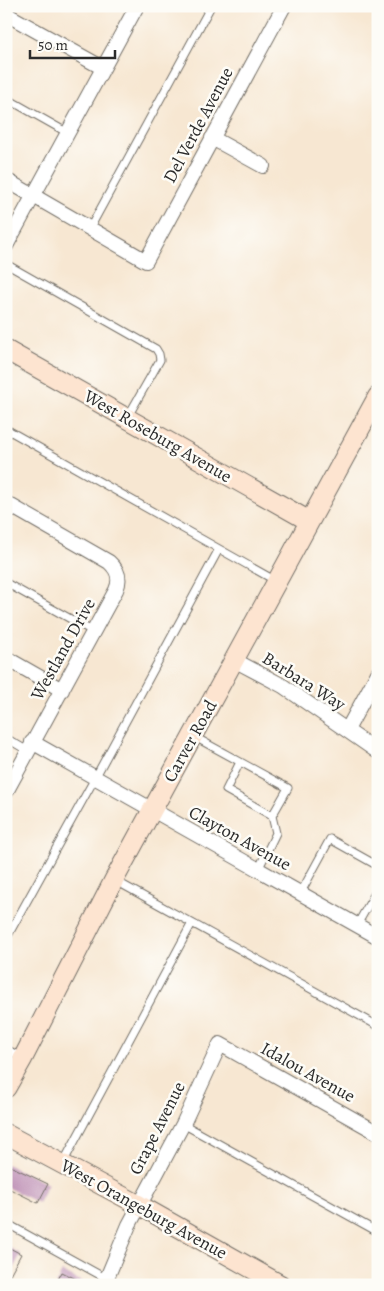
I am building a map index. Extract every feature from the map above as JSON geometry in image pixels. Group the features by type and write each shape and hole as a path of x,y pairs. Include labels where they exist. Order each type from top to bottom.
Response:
{"street":[{"path":"6,246 137,6"},
{"name":"Del Verde Avenue","path":"90,228 146,261 284,6"},
{"path":"6,14 103,68"},
{"path":"212,138 263,166"},
{"path":"6,180 90,228"},
{"name":"West Roseburg Avenue","path":"6,350 309,521"},
{"name":"Carver Road","path":"6,1088 114,880 378,396"},
{"name":"Westland Drive","path":"6,503 109,562 118,575 116,590 6,792"},
{"path":"6,658 62,690"},
{"name":"Barbara Way","path":"234,660 283,686 378,752"},
{"path":"347,730 378,672"},
{"name":"Clayton Avenue","path":"30,747 95,778 378,937"},
{"name":"Grape Avenue","path":"110,1283 128,1227 182,1124 220,1044"},
{"name":"Idalou Avenue","path":"220,1044 378,1133"},
{"name":"West Orangeburg Avenue","path":"6,1134 139,1205 281,1285"}],"lane":[{"path":"90,228 211,6"},
{"path":"6,98 68,133"},
{"path":"6,264 156,349 160,354 160,360 127,419"},
{"path":"6,429 276,582"},
{"path":"6,938 219,549"},
{"path":"6,583 94,632"},
{"path":"193,736 288,788 272,816 276,833 258,870"},
{"path":"6,738 30,747"},
{"path":"240,762 226,790 272,816"},
{"path":"300,894 330,839 378,866"},
{"path":"114,880 378,1026"},
{"path":"357,925 378,888"},
{"path":"62,1163 192,923"},
{"path":"6,1049 23,1058"},
{"path":"182,1124 378,1232"},
{"path":"6,1223 110,1283"}],"building":[{"path":"6,1164 48,1184 38,1203 6,1187"},
{"path":"6,1246 21,1254 6,1282"},
{"path":"62,1272 88,1285 55,1285"}]}
